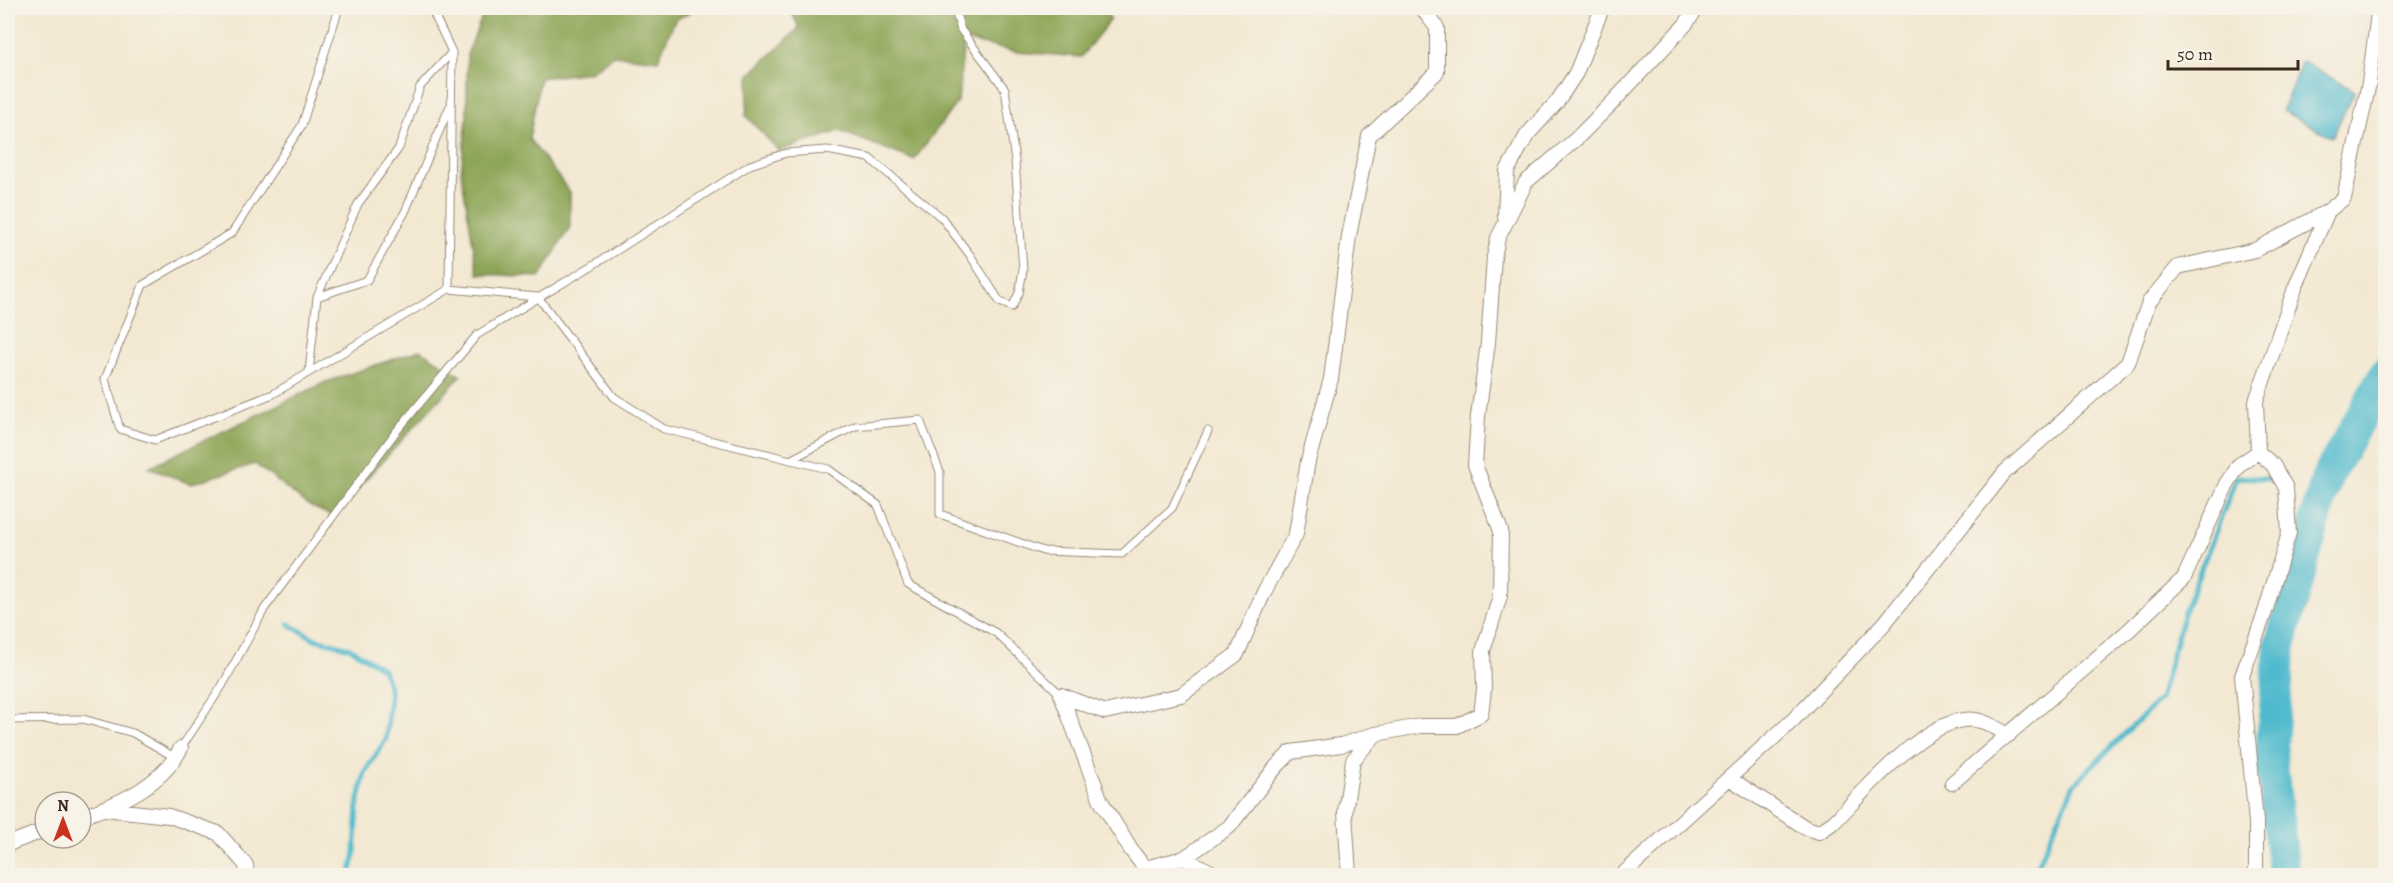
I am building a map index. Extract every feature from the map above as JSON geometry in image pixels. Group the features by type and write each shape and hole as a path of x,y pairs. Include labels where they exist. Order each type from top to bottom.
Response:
{"street":[{"path":"1061,695 1105,712 1181,695 1237,654 1264,592 1296,534 1308,461 1331,379 1349,236 1369,136 1437,72 1437,28 1422,8"},
{"path":"1504,224 1507,171 1527,135 1557,102 1576,73 1604,8"},
{"path":"1061,695 1101,801 1147,872 1184,858 1229,827 1276,767 1291,752 1341,746 1376,734 1420,726 1457,726 1481,714 1484,690 1483,651 1500,596 1501,531 1475,465 1478,416 1488,343 1494,257 1504,224 1526,182 1576,139 1611,104 1685,25 1697,8"},
{"path":"1621,876 1793,720 1884,624 2005,472 2128,363 2149,302 2178,267 2255,250 2328,211 2344,198 2369,82 2378,14 2381,8"},
{"path":"2256,876 2256,822 2242,676 2265,612 2289,532 2286,489 2273,465 2258,452 2256,401 2288,307 2328,211"},
{"path":"1952,783 2128,631 2184,578 2227,484 2240,465 2258,452"},
{"path":"1729,778 1806,828 1819,832 1834,822 1911,745 1954,720 1979,720 2009,735"},
{"path":"1349,876 1345,812 1353,760 1376,734"},
{"path":"93,812 141,790 179,753"},
{"path":"105,808 168,816 218,833 246,865 247,876"},
{"path":"8,844 33,835"},
{"path":"1184,858 1219,876"}],"lane":[{"path":"339,8 302,125 232,233 143,285 105,379 120,429 155,440 273,394 449,289 538,297 614,397 664,429 828,470 878,505 908,584 996,633 1061,695"},
{"path":"431,8 452,52 449,289"},
{"path":"8,720 83,719 133,733 179,753 222,686 265,608 395,433 477,335 608,256 750,165 786,153 827,150 869,158 942,218 970,255 986,285 1000,302 1012,307 1019,293 1023,270 1015,161 1005,89 961,30 954,8"},
{"path":"309,372 317,297 358,204 399,148 420,87 452,52"},
{"path":"317,297 367,280 405,213 451,104"},
{"path":"790,460 855,426 920,420 940,472 940,514 1043,551 1122,554 1172,507 1208,431"}],"green space":[{"path":"496,8 697,8 675,20 658,60 614,55 590,72 540,78 529,139 570,192 570,227 540,277 478,274 461,172 467,119 467,55 481,19"},
{"path":"790,8 1099,8 1111,19 1081,57 1017,52 964,40 958,101 914,160 840,131 779,151 746,116 749,75 799,28"},
{"path":"420,350 461,376 332,516 308,505 255,464 190,484 149,467 326,382"}],"water":[{"path":"2302,61 2355,91 2332,137 2282,111"}],"waterway":[{"path":"2284,876 2271,755 2280,646 2327,477 2386,372"},
{"path":"2033,876 2074,784 2160,699 2184,612 2237,477 2271,479"},
{"path":"289,624 315,639 350,648 383,669 390,691 386,739 365,772 358,804 355,853 350,876"}]}
